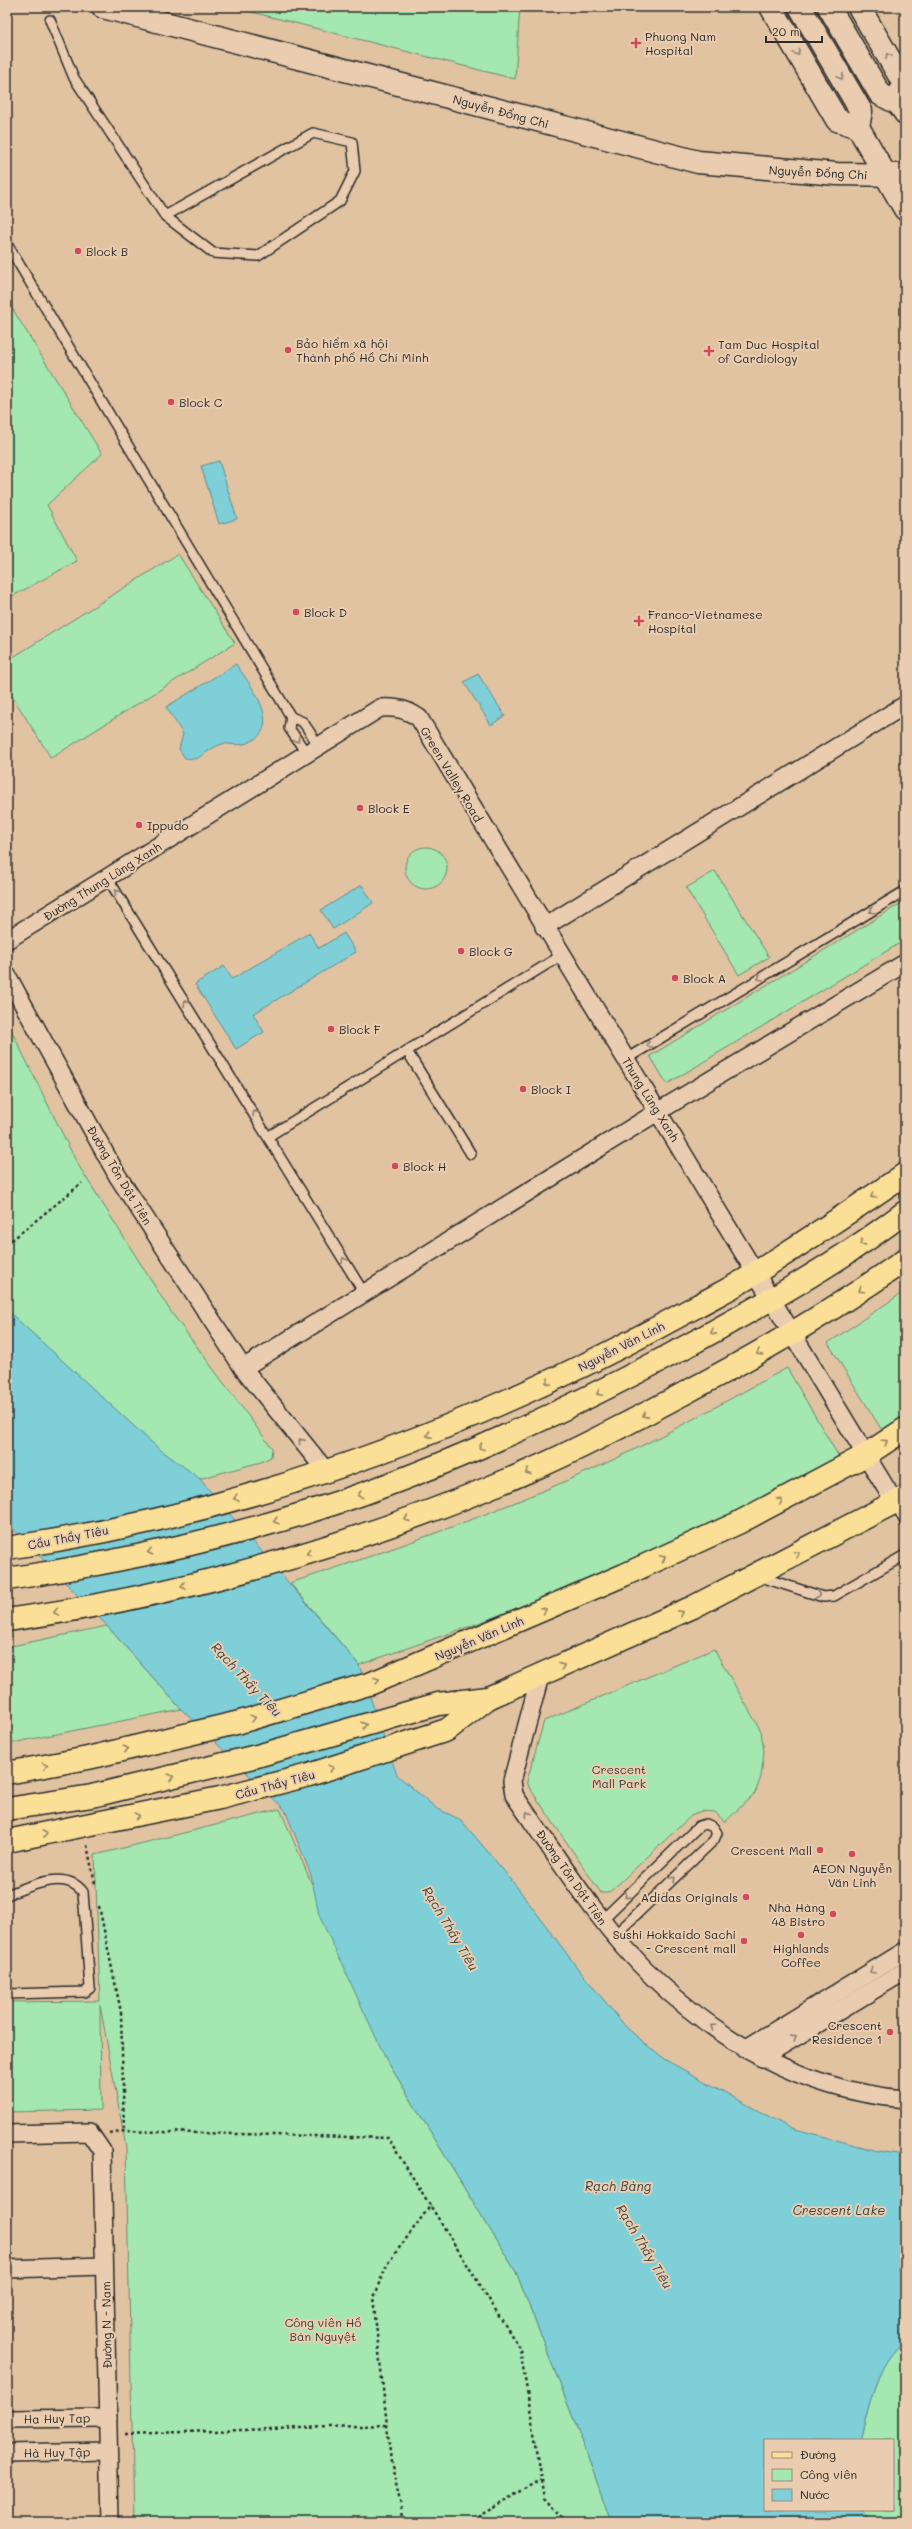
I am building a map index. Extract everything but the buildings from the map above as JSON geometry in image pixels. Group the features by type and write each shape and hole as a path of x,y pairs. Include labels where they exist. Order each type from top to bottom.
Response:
{"main road":[{"name":"Nguyễn Văn Linh","path":"320,1473 431,1434 511,1400 628,1344 756,1273 830,1226 905,1174"},
{"path":"7,1579 71,1569 184,1544 272,1522 327,1506 404,1479 553,1416 616,1384 772,1300 872,1237 905,1212"},
{"path":"7,1620 177,1588 273,1563 346,1541 491,1487 567,1454 624,1426 793,1334 905,1260"},
{"name":"Nguyễn Văn Linh","path":"7,1773 88,1758 272,1713 338,1694 418,1665 738,1523 866,1455 905,1429"},
{"name":"Cầu Thầy Tiêu","path":"7,1548 113,1528 182,1512 320,1473"},
{"path":"7,1810 92,1796 257,1756 438,1704 488,1698 659,1623 754,1575 902,1507"},
{"name":"Cầu Thầy Tiêu","path":"91,1825 274,1784 365,1758 447,1730 488,1698"},
{"path":"7,1844 91,1825"}],"street":[{"name":"Nguyễn Đổng Chi","path":"103,7 698,162 829,173 905,175"},
{"path":"771,7 837,120 858,127"},
{"path":"800,7 861,110 858,127 884,175 905,209"},
{"path":"829,7 880,94 902,109"},
{"path":"859,7 904,82 902,109"},
{"path":"544,927 905,705"},
{"name":"Green Valley Road","path":"313,750 380,708 408,710 419,718 544,927"},
{"name":"Đường Thung Lũng Xanh","path":"7,940 313,750"},
{"name":"Thung Lũng Xanh","path":"544,927 659,1111 866,1455 902,1507"},
{"path":"243,1368 659,1111 905,963"},
{"name":"Đường Tôn Dật Tiên","path":"7,975 117,1175 243,1368 320,1473"},
{"name":"Đường Tôn Dật Tiên","path":"540,1676 512,1781 514,1794 602,1920 693,2013 745,2049 761,2058 821,2083 905,2099"},
{"path":"745,2049 905,1951"},
{"path":"761,2058 905,1971"},
{"path":"7,2134 92,2137"},
{"name":"Đường N - Nam","path":"92,2137 102,2151 110,2522"},
{"path":"7,2269 104,2266"},
{"name":"Ha Huy Tap","path":"7,2419 108,2426"},
{"name":"Hà Huy Tập","path":"7,2453 108,2451"}],"lane":[{"path":"50,20 74,78 165,216 213,252 258,256 340,202 355,171 352,142 313,133 165,216"},
{"path":"7,244 291,717 303,722 313,750"},
{"path":"291,717 289,728 313,750"},
{"path":"107,877 269,1136 364,1293"},
{"path":"626,1059 905,890"},
{"path":"269,1136 562,955"},
{"path":"407,1051 471,1154"},
{"path":"754,1575 823,1597 834,1596 905,1555"},
{"path":"602,1920 699,1826 706,1824 713,1827 716,1833 714,1840 615,1935"},
{"path":"7,1895 41,1882 58,1881 78,1885 83,1892 90,1988 85,1992 7,1994"}],"path":[{"path":"7,1244 82,1183"},
{"path":"91,1825 96,1889"},
{"path":"99,1904 121,2012 124,2131"},
{"path":"92,2137 124,2131 388,2138 520,2349 545,2498 567,2522"},
{"path":"402,2522 401,2506 391,2462 373,2297 388,2263 431,2205"},
{"path":"108,2426 388,2425"},
{"path":"475,2522 484,2512 541,2480"}],"green space":[{"path":"232,7 520,7 515,79"},
{"path":"7,300 102,454 47,505 77,561 7,599"},
{"path":"178,554 235,643 51,758 7,688 7,661"},
{"path":"422,847 430,847 438,850 444,856 447,868 444,880 438,886 430,889 422,889 414,886 408,880 405,872 405,864 408,856 414,850"},
{"path":"715,871 769,957 739,975 686,888"},
{"path":"905,901 905,940 667,1084 650,1056"},
{"path":"7,1022 77,1163 171,1312 272,1448 271,1457 261,1462 162,1489 7,1337"},
{"path":"905,1291 905,1418 883,1432 828,1343"},
{"path":"787,1368 839,1457 748,1509 513,1611 359,1665 290,1583 442,1531 517,1502 591,1470 690,1421"},
{"path":"107,1626 181,1709 7,1744 7,1647"},
{"name":"Crescent Mall Park","path":"714,1649 761,1731 764,1752 761,1777 755,1793 725,1822 715,1812 701,1811 693,1814 612,1890 607,1893 601,1893 529,1787 527,1781 544,1721"},
{"name":"Công viên Hồ Bán Nguyệt","path":"280,1809 386,2059 516,2272 585,2448 611,2522 134,2522 126,2147 100,2005 101,2110 7,2112 7,2002 100,2001 95,1855"},
{"path":"905,2343 905,2522 869,2522 864,2511 894,2511 894,2439 860,2439 875,2386 887,2360 895,2350"}],"water":[{"path":"219,461 237,519 219,524 201,466"},
{"path":"236,664 249,683 262,707 264,718 263,729 257,737 244,744 222,744 196,759 185,758 179,749 183,734 166,707"},
{"path":"478,674 505,716 491,725 464,682"},
{"path":"362,885 373,903 333,929 321,910"},
{"path":"309,933 319,948 344,933 356,952 253,1014 264,1032 236,1049 195,984 224,966 232,979"},
{"name":"Rạch Bàng","path":"7,1310 158,1448 199,1478 359,1665 397,1775 436,1808 461,1820 514,1883 579,1970 626,2027 662,2058 788,2127 877,2151 905,2155 905,2343 895,2350 887,2360 875,2386 860,2439 764,2439 764,2511 864,2511 869,2522 611,2522 585,2448 516,2272 386,2059 319,1915 311,1875 285,1810 181,1709 107,1626 7,1522"}],"place":[{"name":"Phuong Nam Hospital","path":"636,43"},
{"name":"Block B","path":"78,251"},
{"name":"Bảo hiểm xã hội Thành phố Hồ Chí Minh","path":"288,350"},
{"name":"Tam Duc Hospital of Cardiology","path":"709,351"},
{"name":"Block C","path":"171,402"},
{"name":"Block D","path":"296,612"},
{"name":"Franco-Vietnamese Hospital","path":"639,621"},
{"name":"Block E","path":"360,808"},
{"name":"Ippudo","path":"139,825"},
{"name":"Block G","path":"461,951"},
{"name":"Block A","path":"675,978"},
{"name":"Block F","path":"331,1029"},
{"name":"Block I","path":"523,1089"},
{"name":"Block H","path":"395,1166"},
{"name":"Crescent Mall","path":"820,1850"},
{"name":"AEON Nguyễn Văn Linh","path":"852,1854"},
{"name":"Adidas Originals","path":"746,1897"},
{"name":"Nhà Hàng 48 Bistro","path":"833,1914"},
{"name":"Highlands Coffee","path":"801,1935"},
{"name":"Sushi Hokkaido Sachi - Crescent mall","path":"744,1941"},
{"name":"Crescent Residence 1","path":"890,2032"}],"water label":[{"name":"Rạch Thầy Tiêu","path":"247,1679"},
{"name":"Rạch Thầy Tiêu","path":"451,1928"},
{"name":"Crescent Lake","path":"839,2209"},
{"name":"Rạch Thầy Tiêu","path":"645,2246"}]}
